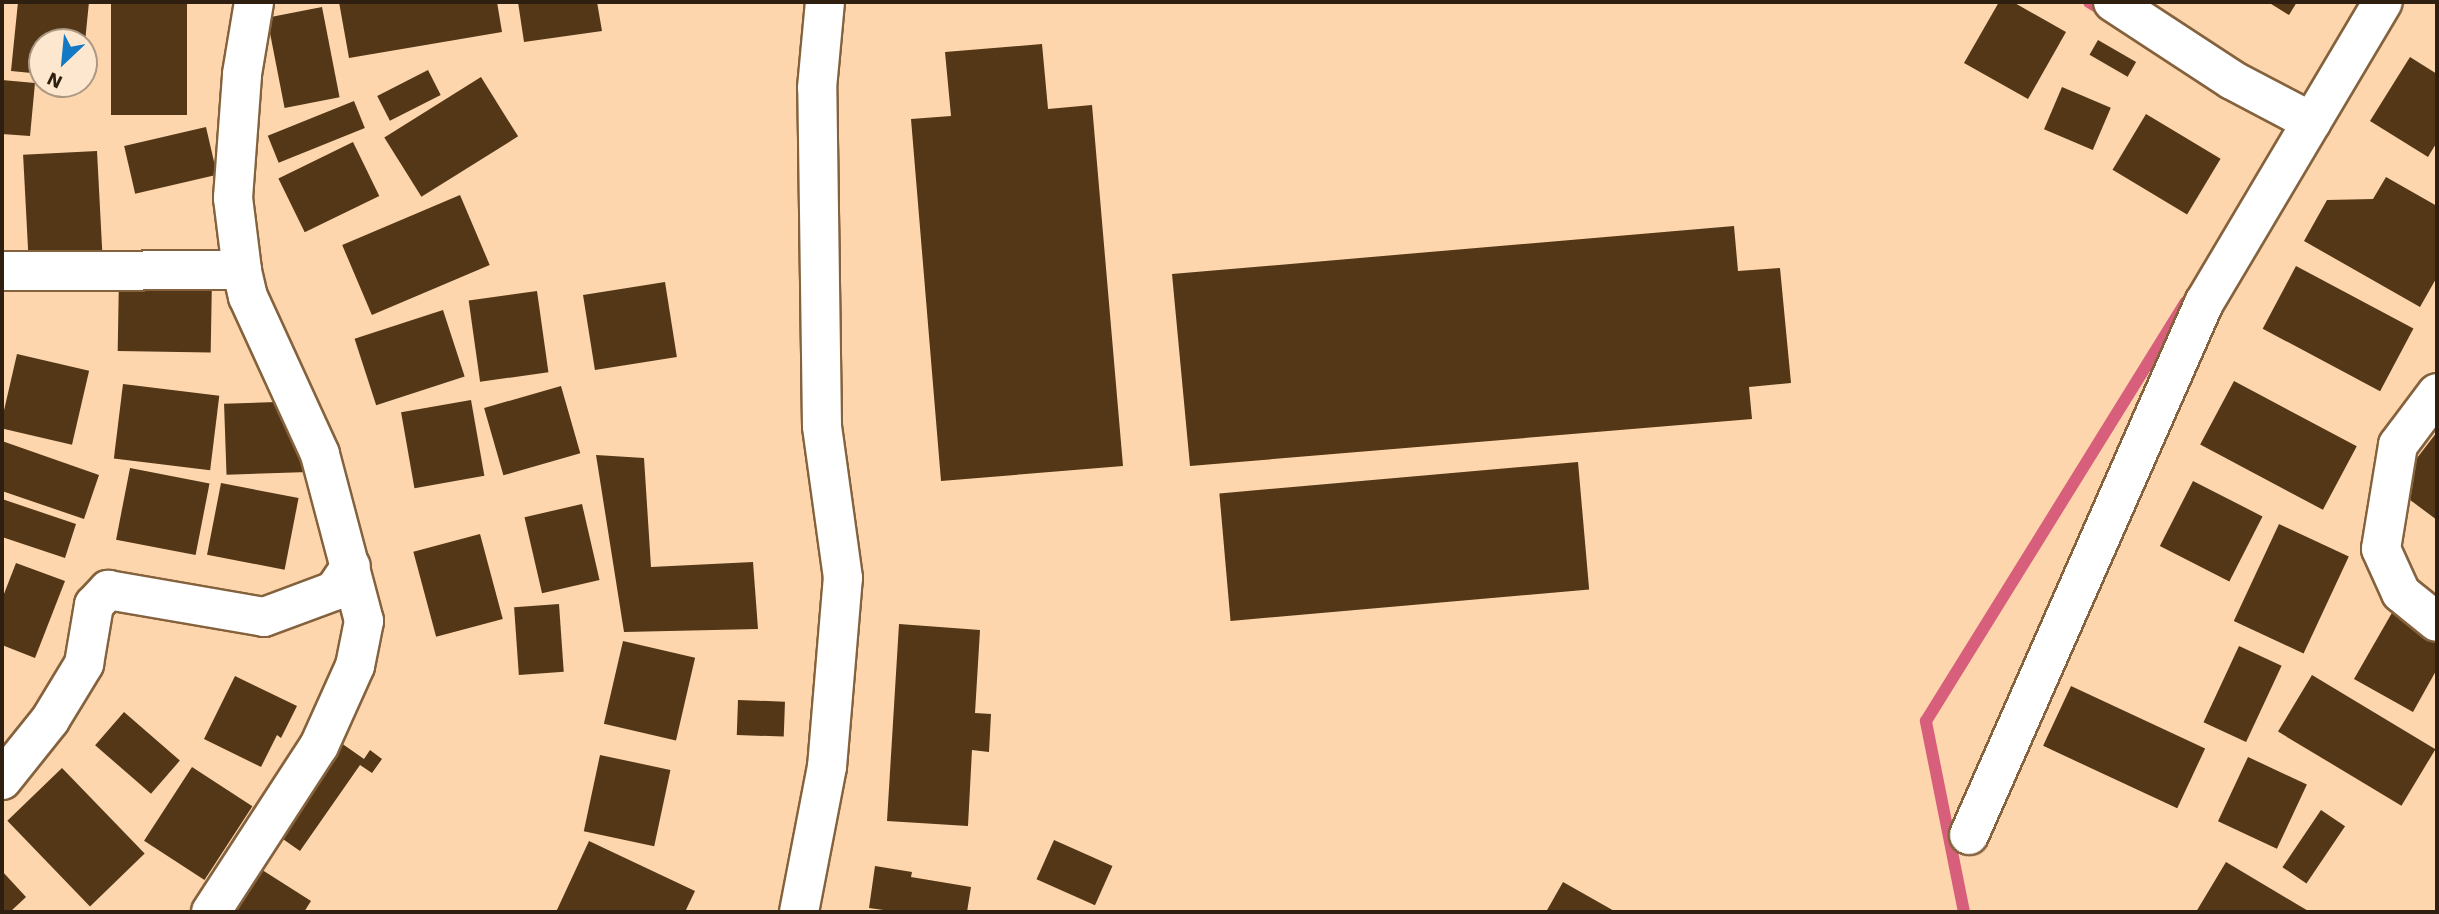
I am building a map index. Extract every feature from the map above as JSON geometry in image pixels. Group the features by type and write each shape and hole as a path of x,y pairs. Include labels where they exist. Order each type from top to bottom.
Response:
{"street":[{"path":"211,912 319,746 355,666 364,621 320,454 248,298 242,270 233,198 242,74 254,2"},
{"path":"799,912 827,767 843,578 822,426 817,88 825,2"},
{"path":"2113,2 2232,80 2312,122"},
{"path":"1969,835 2204,303 2383,2"},
{"path":"2,271 242,270"},
{"path":"2437,393 2398,445 2381,549 2401,593 2437,622"},
{"path":"2,780 50,720 85,664 94,605 108,590 264,617 334,591 351,566"}],"building":[{"path":"18,2 89,2 86,28 28,28 28,73 11,71"},
{"path":"111,2 187,2 187,115 111,115"},
{"path":"339,2 497,2 502,32 349,58"},
{"path":"518,2 597,2 602,31 524,42"},
{"path":"1999,2 2013,2 2066,32 2028,99 1964,63"},
{"path":"2268,2 2297,2 2289,15"},
{"path":"322,7 340,97 285,108 267,18"},
{"path":"2098,40 2136,62 2128,77 2090,55"},
{"path":"1042,44 1048,109 1092,105 1123,466 941,481 911,119 951,116 945,52"},
{"path":"2410,57 2437,74 2437,142 2428,157 2370,121"},
{"path":"428,70 441,95 390,121 377,96"},
{"path":"481,77 518,136 421,197 384,137"},
{"path":"2,80 28,82 28,98 34,98 30,136 2,134"},
{"path":"2062,87 2111,108 2093,150 2044,129"},
{"path":"354,101 365,128 279,163 268,136"},
{"path":"2146,114 2221,159 2187,215 2113,170"},
{"path":"206,127 217,175 135,194 124,146"},
{"path":"353,142 379,196 305,232 278,178"},
{"path":"97,151 102,251 28,255 23,155"},
{"path":"2386,177 2437,206 2437,277 2420,307 2304,241 2327,200 2373,199"},
{"path":"460,195 490,265 372,315 342,245"},
{"path":"1734,226 1738,271 1780,268 1791,383 1749,387 1752,419 1190,466 1172,274"},
{"path":"2296,266 2413,328 2380,391 2263,329"},
{"path":"119,276 212,278 211,353 118,351"},
{"path":"665,282 677,357 595,370 583,295"},
{"path":"537,291 548,372 480,382 469,301"},
{"path":"443,310 465,377 376,405 355,339"},
{"path":"17,354 89,371 72,445 2,429"},
{"path":"2234,381 2357,446 2323,510 2200,445"},
{"path":"123,384 219,396 210,470 114,458"},
{"path":"561,386 580,453 503,475 484,408"},
{"path":"471,400 484,476 414,488 401,412"},
{"path":"306,401 308,472 227,475 224,404"},
{"path":"2437,432 2437,520 2394,488"},
{"path":"2,441 99,475 84,519 2,491"},
{"path":"596,455 644,458 651,567 753,562 758,629 624,632"},
{"path":"1578,462 1589,590 1231,621 1219,493"},
{"path":"130,468 210,483 196,555 116,540"},
{"path":"2193,481 2262,516 2229,581 2160,546"},
{"path":"221,483 299,498 285,570 207,555"},
{"path":"2,499 76,524 65,558 2,537"},
{"path":"582,504 600,580 542,593 525,517"},
{"path":"2279,524 2349,557 2304,654 2234,621"},
{"path":"480,534 503,619 436,637 413,552"},
{"path":"16,563 65,581 35,658 2,645 2,599"},
{"path":"559,604 564,672 519,675 514,607"},
{"path":"2393,611 2437,636 2437,669 2413,712 2354,679"},
{"path":"899,624 980,630 975,713 991,714 989,752 972,750 968,826 887,821"},
{"path":"623,641 695,658 676,740 604,724"},
{"path":"2239,646 2282,666 2246,742 2204,722"},
{"path":"2312,675 2435,749 2401,806 2278,732"},
{"path":"235,676 297,706 281,738 277,735 261,767 204,739"},
{"path":"2071,686 2205,749 2177,808 2043,746"},
{"path":"738,700 785,702 784,737 737,735"},
{"path":"124,712 180,761 151,794 95,745"},
{"path":"334,738 364,759 370,750 382,759 372,773 360,765 300,851 270,830"},
{"path":"600,755 670,770 654,846 584,831"},
{"path":"2248,757 2307,784 2277,849 2218,821"},
{"path":"192,767 252,806 204,880 144,841"},
{"path":"62,768 145,854 90,906 7,821"},
{"path":"2321,810 2345,826 2306,883 2282,867"},
{"path":"1054,840 1112,866 1095,905 1037,879"},
{"path":"589,841 695,891 685,912 556,912"},
{"path":"2226,862 2310,912 2196,912"},
{"path":"253,864 311,901 304,912 223,912"},
{"path":"875,866 912,872 911,877 971,887 967,912 898,912 869,908"},
{"path":"2,871 26,897 10,912 2,912"},
{"path":"1563,882 1616,912 1546,912"}],"waterway":[{"path":"2089,2 2109,14"},
{"path":"1964,912 1926,721 2186,302"}]}
